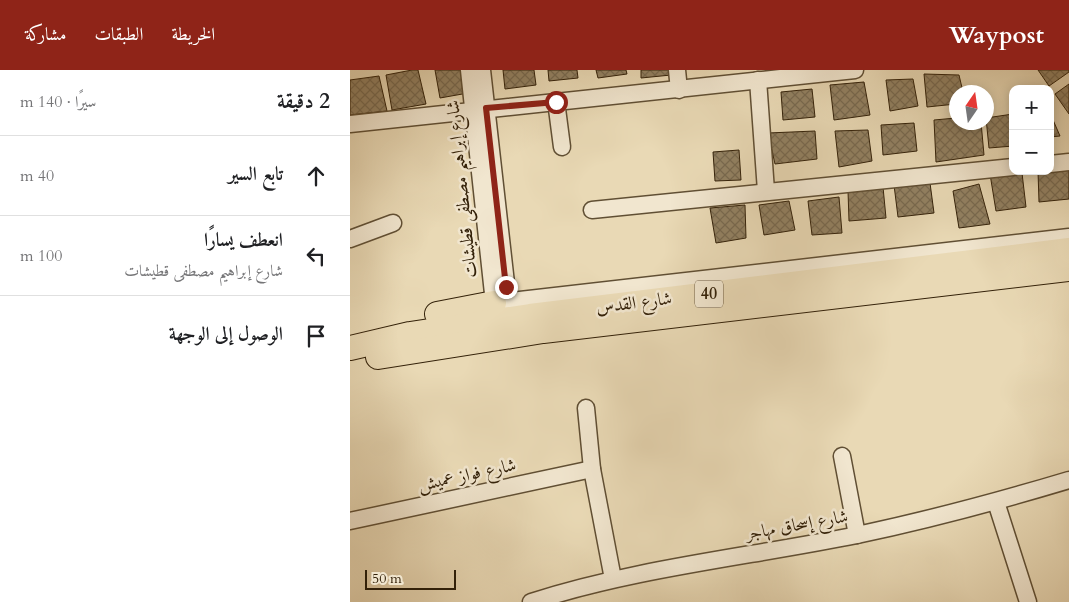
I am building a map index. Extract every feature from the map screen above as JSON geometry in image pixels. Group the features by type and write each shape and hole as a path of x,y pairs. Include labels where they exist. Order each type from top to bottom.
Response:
{"highway":[{"name":"شارع القدس","path":"350,348 410,334 530,316 1069,250"},
{"name":"شارع القدس","path":"350,364 443,346 543,331 1069,269"},
{"path":"350,334 392,322 501,302"}],"street":[{"name":"شارع إبراهيم مصطفى قطيشات","path":"469,70 480,109"},
{"name":"شارع إبراهيم مصطفى قطيشات","path":"482,70 480,109 501,302"},
{"path":"677,70 679,90"},
{"path":"350,124 855,70"},
{"path":"758,80 766,191"},
{"path":"556,102 562,147"},
{"path":"1054,164 1069,162"},
{"path":"592,210 766,191 1009,168"},
{"path":"350,239 393,223"},
{"path":"501,302 1069,237"},
{"path":"586,408 592,469 612,579"},
{"path":"842,456 857,535"},
{"name":"شارع فواز عميش","path":"350,521 592,469"},
{"name":"شارع إسحاق مهاجر","path":"533,602 612,579 857,535 996,502 1069,480"},
{"path":"996,502 1028,602"}],"building":[{"path":"418,70 426,104 392,110 386,75"},
{"path":"435,70 465,70 468,93 440,98"},
{"path":"503,70 534,70 536,85 505,89"},
{"path":"548,70 577,70 578,78 549,81"},
{"path":"596,70 626,70 627,74 598,78"},
{"path":"641,70 671,70 671,75 641,78"},
{"path":"1038,70 1069,70 1069,72 1048,85"},
{"path":"924,74 959,75 961,85 949,85 949,105 927,107"},
{"path":"379,76 387,111 350,115 350,80"},
{"path":"913,79 918,106 890,111 886,80"},
{"path":"864,82 870,115 834,120 830,85"},
{"path":"1069,84 1069,114 1055,94"},
{"path":"812,89 815,117 783,120 781,92"},
{"path":"1009,115 1009,146 989,148 987,130 994,130 994,117"},
{"path":"949,119 949,130 982,130 984,155 936,162 934,120"},
{"path":"1054,122 1060,136 1054,137"},
{"path":"914,123 917,151 883,155 881,125"},
{"path":"868,130 872,161 839,167 835,131"},
{"path":"815,131 817,159 775,164 768,133"},
{"path":"739,150 741,180 715,181 713,152"},
{"path":"1069,168 1069,199 1039,202 1038,175 1054,175 1054,169"},
{"path":"990,174 1022,175 1026,207 996,211"},
{"path":"930,183 934,213 898,217 894,185"},
{"path":"979,184 990,224 959,228 953,191"},
{"path":"883,187 886,218 849,221 848,191"},
{"path":"839,197 842,233 812,235 808,201"},
{"path":"789,201 795,230 764,235 759,205"},
{"path":"745,205 746,238 716,243 710,208"}],"route":[{"path":"506,287 486,108 556,102"}]}
